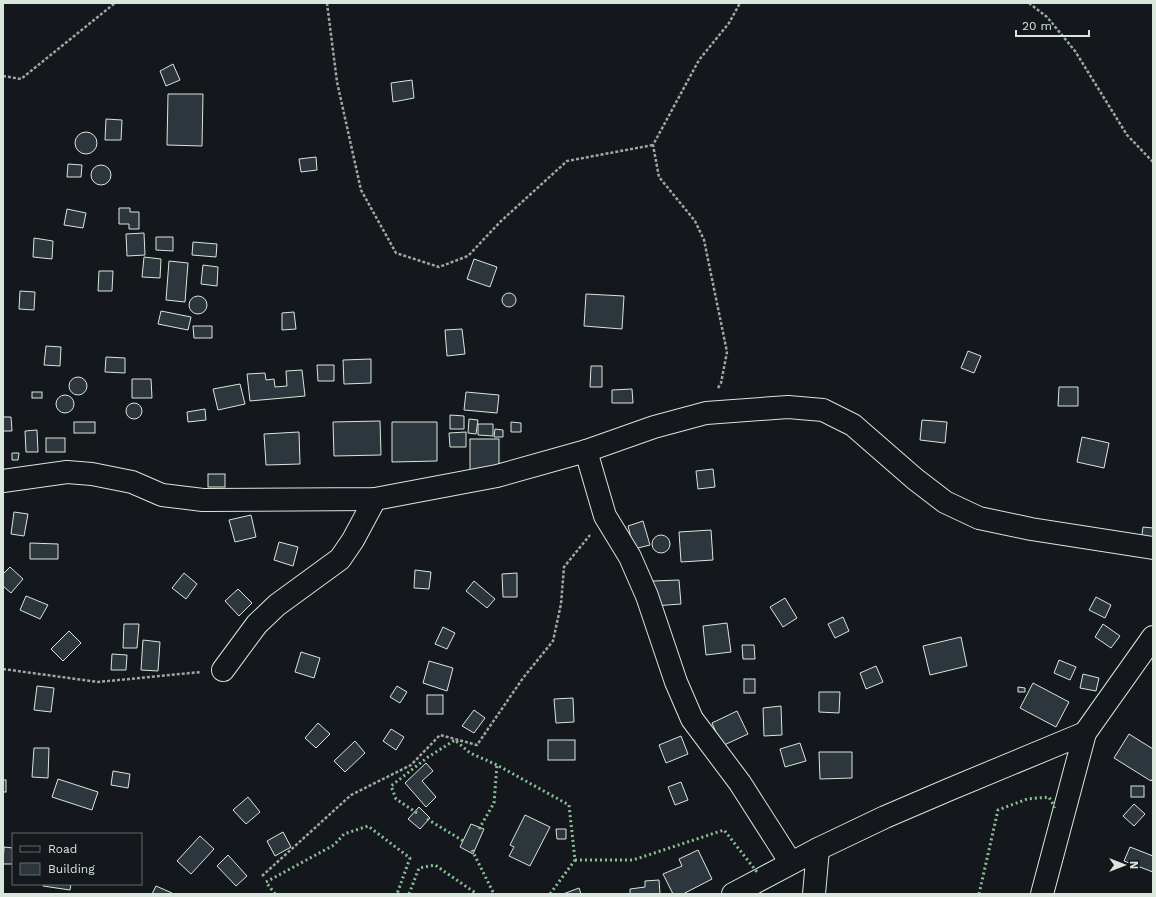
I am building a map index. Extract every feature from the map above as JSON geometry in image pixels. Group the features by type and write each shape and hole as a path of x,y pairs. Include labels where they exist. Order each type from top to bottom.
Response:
{"street":[{"path":"3,481 67,472 92,474 132,482 162,496 203,500 376,498 496,476 586,451 654,426 706,413 788,407 823,410 853,425 945,502 980,518 1031,529 1153,548"},
{"path":"586,451 605,516 630,558 646,596 676,682 692,719 740,784 791,863"},
{"path":"223,670 257,624 277,605 340,559 353,540 376,498"},
{"path":"1042,894 1085,733 1153,637"},
{"path":"733,894 818,849 948,790 1085,733"},
{"path":"814,894 818,849"}],"path":[{"path":"3,76 21,79 115,3"},
{"path":"327,3 337,82 361,190 396,253 439,267 468,256 500,222 567,161 653,145"},
{"path":"706,413 721,383 727,352 704,240 695,220 659,177 653,145 699,60 729,23 740,3"},
{"path":"1030,3 1047,17 1075,51 1128,135 1153,162"},
{"path":"262,876 351,795 411,765 440,735 477,745 523,678 553,641 561,604 564,567 605,516"},
{"path":"3,669 98,682 223,670"}],"building":[{"path":"173,64 180,80 166,86 160,71"},
{"path":"412,80 414,98 393,102 391,83"},
{"path":"168,94 203,94 202,146 167,145"},
{"path":"106,119 122,120 121,140 105,140"},
{"path":"82,132 90,132 97,139 97,147 90,154 82,154 75,147 75,139"},
{"path":"316,157 317,170 301,172 299,159"},
{"path":"68,164 82,165 81,177 67,177"},
{"path":"101,165 108,168 111,175 108,182 101,185 94,182 91,175 94,168"},
{"path":"119,208 130,208 130,212 139,212 139,229 129,229 129,224 119,224"},
{"path":"67,209 86,213 83,228 64,225"},
{"path":"144,233 145,255 127,256 126,234"},
{"path":"156,237 173,237 173,251 156,250"},
{"path":"34,238 53,241 52,259 33,257"},
{"path":"193,242 217,244 216,257 192,255"},
{"path":"144,257 161,259 160,278 142,277"},
{"path":"474,259 497,267 490,287 467,279"},
{"path":"169,261 188,263 185,302 166,300"},
{"path":"203,265 218,267 217,286 201,284"},
{"path":"99,271 113,271 112,291 98,291"},
{"path":"20,291 35,292 34,310 19,309"},
{"path":"506,293 512,293 516,297 516,303 512,307 506,307 502,303 502,297"},
{"path":"586,294 624,296 622,329 584,326"},
{"path":"198,296 204,299 207,305 204,311 198,314 192,311 189,305 192,299"},
{"path":"161,311 191,317 188,330 158,324"},
{"path":"294,312 296,329 282,330 282,313"},
{"path":"193,326 212,326 212,338 194,338"},
{"path":"462,329 465,354 447,356 445,330"},
{"path":"46,346 61,347 60,366 44,365"},
{"path":"968,351 981,356 974,373 961,368"},
{"path":"106,357 125,358 125,373 105,372"},
{"path":"371,359 371,383 344,384 343,360"},
{"path":"317,365 334,365 334,381 318,381"},
{"path":"591,366 602,366 602,387 590,387"},
{"path":"302,370 305,396 250,401 247,374 265,373 266,380 274,379 275,387 287,386 286,371"},
{"path":"74,377 82,377 87,382 85,393 82,395 74,395 69,390 69,382"},
{"path":"132,379 151,379 152,398 132,398"},
{"path":"240,384 245,404 218,410 213,389"},
{"path":"1059,387 1078,387 1078,406 1058,406"},
{"path":"632,389 633,403 612,403 612,390"},
{"path":"32,392 42,392 42,398 32,398"},
{"path":"466,392 499,395 497,413 464,410"},
{"path":"65,395 71,398 74,404 71,410 65,413 59,410 56,404 59,398"},
{"path":"131,403 137,403 142,408 140,417 137,419 131,419 126,414 126,408"},
{"path":"205,409 206,420 188,422 187,412"},
{"path":"450,415 464,416 464,429 450,429"},
{"path":"3,417 11,417 12,431 3,431"},
{"path":"469,419 478,420 476,434 468,433"},
{"path":"922,420 947,422 945,443 920,440"},
{"path":"380,421 381,455 334,456 333,422"},
{"path":"74,422 95,422 95,433 74,433"},
{"path":"392,422 437,422 437,461 392,462"},
{"path":"511,422 521,423 521,432 511,432"},
{"path":"478,424 493,424 493,436 478,435"},
{"path":"495,429 503,430 503,437 494,437"},
{"path":"37,430 38,452 26,452 25,431"},
{"path":"299,432 300,464 266,465 264,434"},
{"path":"466,432 466,447 450,447 449,433"},
{"path":"1082,437 1109,443 1104,468 1077,462"},
{"path":"46,438 65,438 65,452 46,452"},
{"path":"470,439 499,439 499,471 470,471"},
{"path":"12,453 19,453 18,460 12,460"},
{"path":"713,469 715,487 698,489 696,471"},
{"path":"208,474 225,474 225,487 208,487"},
{"path":"14,512 28,514 24,536 11,534"},
{"path":"251,515 256,537 235,542 229,520"},
{"path":"643,521 650,545 634,549 628,526"},
{"path":"1143,527 1153,528 1153,544 1141,542"},
{"path":"711,530 713,560 681,562 679,532"},
{"path":"661,535 667,538 670,544 667,550 661,553 655,550 652,544 655,538"},
{"path":"279,542 298,547 293,566 274,560"},
{"path":"30,543 58,544 58,559 30,559"},
{"path":"10,567 23,579 11,593 3,586 3,574"},
{"path":"415,570 431,572 429,589 414,588"},
{"path":"184,573 197,584 186,599 172,588"},
{"path":"517,573 517,597 503,597 502,574"},
{"path":"679,580 681,604 654,606 653,581"},
{"path":"474,581 495,599 487,608 466,591"},
{"path":"238,589 252,603 239,616 225,601"},
{"path":"26,596 48,605 40,619 20,610"},
{"path":"1096,597 1111,605 1105,618 1089,610"},
{"path":"785,598 797,618 783,627 770,607"},
{"path":"843,617 849,631 835,638 828,624"},
{"path":"727,623 731,652 706,655 703,626"},
{"path":"124,624 139,624 137,648 123,648"},
{"path":"1103,624 1120,636 1111,648 1095,637"},
{"path":"443,627 455,633 447,649 435,644"},
{"path":"69,631 81,643 63,661 51,649"},
{"path":"961,637 967,666 930,675 923,646"},
{"path":"143,640 160,642 158,671 141,670"},
{"path":"742,645 754,645 755,659 743,659"},
{"path":"301,652 320,658 314,678 295,672"},
{"path":"112,654 127,655 126,670 111,670"},
{"path":"1059,660 1076,667 1070,680 1054,673"},
{"path":"429,661 453,668 447,691 423,683"},
{"path":"876,666 883,682 866,689 860,673"},
{"path":"1083,674 1099,678 1096,691 1080,688"},
{"path":"744,679 755,679 755,693 744,693"},
{"path":"1033,683 1069,702 1056,727 1020,708"},
{"path":"37,686 54,688 51,712 34,710"},
{"path":"397,686 407,692 400,703 390,697"},
{"path":"1018,687 1025,688 1025,692 1018,692"},
{"path":"819,692 840,692 839,713 819,712"},
{"path":"427,695 443,695 443,714 427,714"},
{"path":"573,698 574,722 556,723 554,699"},
{"path":"781,706 782,735 764,736 763,708"},
{"path":"474,710 485,718 474,733 462,726"},
{"path":"737,711 748,734 722,746 712,723"},
{"path":"318,723 330,734 316,748 305,738"},
{"path":"391,729 404,737 396,750 383,741"},
{"path":"1129,734 1153,749 1153,778 1151,781 1114,758"},
{"path":"681,736 688,754 666,763 659,745"},
{"path":"548,740 575,740 575,760 548,760"},
{"path":"355,741 365,753 345,772 334,761"},
{"path":"800,743 806,761 785,767 780,749"},
{"path":"34,748 49,748 48,778 32,777"},
{"path":"819,752 852,752 852,778 820,779"},
{"path":"426,763 433,771 422,781 436,797 426,807 405,783"},
{"path":"113,771 130,774 128,788 111,785"},
{"path":"58,779 98,792 92,810 52,797"},
{"path":"3,780 6,780 6,792 3,792"},
{"path":"681,782 688,800 675,805 668,787"},
{"path":"1131,786 1144,786 1144,797 1131,797"},
{"path":"248,797 260,812 246,824 233,810"},
{"path":"1134,804 1145,814 1134,826 1123,816"},
{"path":"419,807 430,818 420,829 408,819"},
{"path":"525,815 550,827 530,866 509,856 514,847 510,845"},
{"path":"471,824 484,829 473,854 460,847"},
{"path":"556,829 566,829 566,839 557,839"},
{"path":"283,832 291,847 275,856 267,841"},
{"path":"200,836 214,849 191,874 177,861"},
{"path":"4,847 12,848 12,864 3,864"},
{"path":"1130,847 1153,856 1153,872 1124,861"},
{"path":"698,850 712,879 683,894 673,894 663,874 682,866 679,859"},
{"path":"228,855 247,876 236,886 217,866"},
{"path":"659,880 660,894 630,894 630,889 645,887 645,881"},
{"path":"44,885 71,885 70,890"},
{"path":"156,886 172,893 152,894"},
{"path":"579,888 581,894 563,894"}],"hedge":[{"path":"417,813 396,799 391,786 428,757 455,740 470,753 497,765 569,805 575,860 550,894"},
{"path":"479,829 494,803 497,765"},
{"path":"979,894 998,810 1027,799 1049,797 1054,808"},
{"path":"427,819 465,842"},
{"path":"275,894 266,882 334,845 344,834 368,826 410,858 397,894"},
{"path":"575,860 633,860 724,830 757,872"},
{"path":"472,850 494,894"},
{"path":"409,894 419,868 435,865 477,894"}]}
